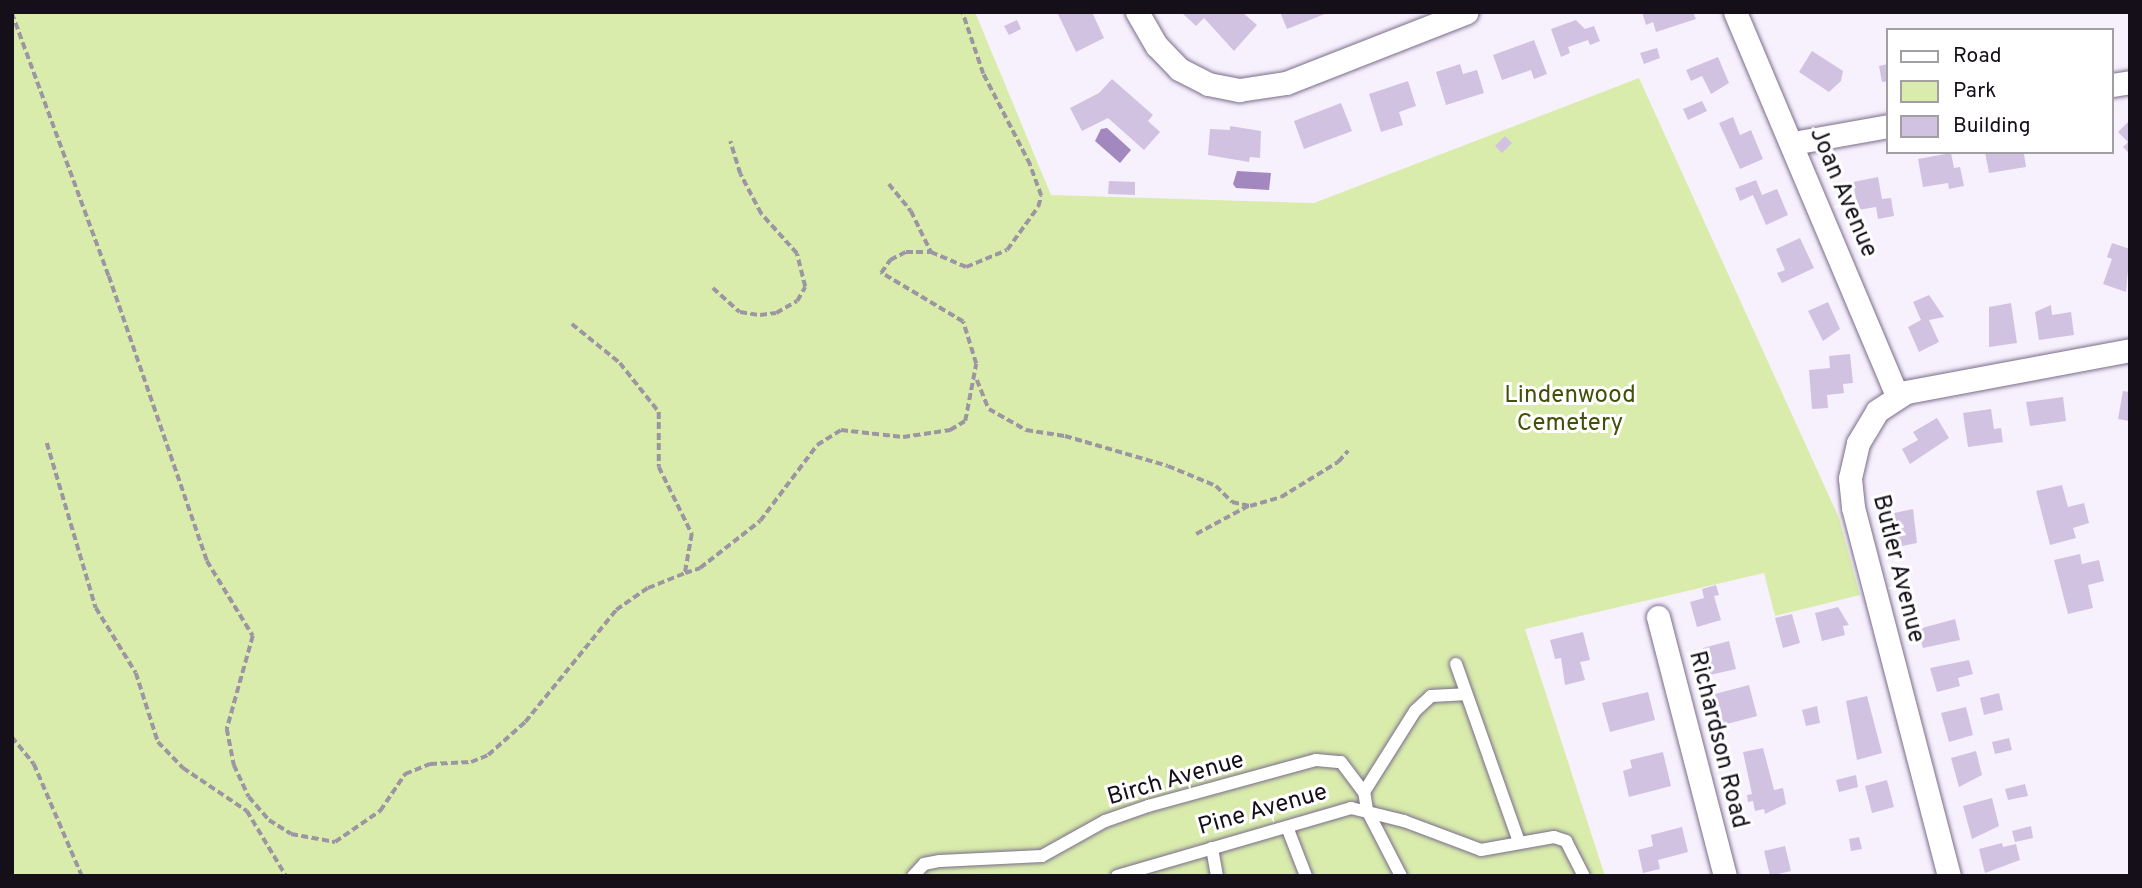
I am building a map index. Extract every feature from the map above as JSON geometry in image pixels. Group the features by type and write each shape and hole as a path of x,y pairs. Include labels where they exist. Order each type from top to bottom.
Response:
{"street":[{"path":"1137,12 1157,46 1179,69 1208,84 1239,90 1286,83 1460,13"},
{"name":"Joan Avenue","path":"1734,12 1793,143 1897,396"},
{"path":"1793,143 1886,126"},
{"path":"1897,396 2130,350"},
{"name":"Butler Avenue","path":"1897,396 1884,405 1865,429 1855,453 1850,490 1949,876"},
{"name":"Richardson Road","path":"1658,617 1725,876"}],"lane":[{"path":"1456,664 1464,694 1519,842"},
{"path":"1464,694 1431,696 1415,711 1364,792 1367,810 1481,850 1542,837 1566,841 1584,876"},
{"name":"Birch Avenue","path":"913,876 924,864 940,861 1042,856 1105,821 1148,806 1316,760 1341,762 1364,792"},
{"name":"Pine Avenue","path":"1117,876 1141,872 1325,813 1367,810 1401,876"},
{"path":"1287,827 1306,876"},
{"path":"1212,848 1217,876"}],"path":[{"path":"962,12 984,74 1041,196 1021,236 996,257 966,267 931,252 906,252 890,260 881,273 963,322 970,336 976,378 989,408 1026,430 1065,436 1168,466 1216,486 1232,502 1250,506"},
{"path":"12,13 110,276 207,561 253,636 227,729 234,765 253,806 277,827 303,838 335,842 380,811 405,774 430,764 471,762 488,755 525,722 616,610 648,588 708,562 760,521 817,445 841,430 903,437 950,430 965,421 976,378"},
{"path":"713,288 740,312 760,315 776,313 797,301 805,287 797,254 761,214 740,174 730,141"},
{"path":"889,184 911,211 931,252"},
{"path":"572,324 620,363 659,412 659,467 666,486 682,507 691,534 685,573"},
{"path":"47,443 96,608 136,673 158,742 183,768 247,811 286,876"},
{"path":"1196,534 1250,506 1281,497 1338,462 1348,451"},
{"path":"12,737 34,764 80,876"},
{"path":"247,811 253,806"}],"green space":[{"name":"Lindenwood Cemetery","path":"12,12 975,12 1051,195 1314,203 1639,78 1839,518 1860,595 1775,616 1764,573 1525,629 1605,876 12,876"}],"shaded area":[{"path":"1107,128 1131,150 1120,163 1095,141 1101,129"},
{"path":"1237,171 1271,173 1269,190 1236,188 1233,184"}],"building":[{"path":"1057,12 1092,12 1104,38 1076,52"},
{"path":"1181,12 1242,12 1257,25 1234,51 1204,18 1196,26"},
{"path":"1280,12 1330,12 1287,29"},
{"path":"1642,12 1693,12 1696,19 1656,32 1653,22 1646,25"},
{"path":"1017,20 1021,29 1009,35 1004,26"},
{"path":"1576,20 1585,29 1594,26 1600,41 1590,45 1588,40 1568,47 1570,53 1561,57 1551,29"},
{"path":"1534,40 1547,74 1534,79 1531,70 1502,80 1493,55"},
{"path":"1657,48 1660,58 1644,64 1640,53"},
{"path":"1812,51 1843,71 1841,81 1829,92 1799,72"},
{"path":"1718,57 1729,83 1711,94 1702,76 1691,81 1686,70"},
{"path":"1460,64 1463,74 1477,70 1484,93 1446,105 1436,72"},
{"path":"1886,64 1886,81 1882,82 1879,66"},
{"path":"1112,79 1153,115 1148,121 1160,132 1144,150 1108,118 1082,131 1070,108 1099,93"},
{"path":"1408,81 1416,106 1399,112 1403,125 1381,132 1369,94"},
{"path":"1702,101 1707,111 1688,120 1683,109"},
{"path":"1341,103 1352,131 1304,149 1294,121"},
{"path":"1733,117 1740,135 1751,130 1763,159 1740,169 1719,123"},
{"path":"2130,120 2130,154 2123,147 2128,142 2118,132"},
{"path":"1230,126 1261,131 1260,158 1250,157 1249,162 1208,155 1210,129 1230,130"},
{"path":"1505,136 1512,143 1502,153 1495,146"},
{"path":"1951,154 1954,168 1960,167 1964,186 1949,189 1948,183 1923,187 1918,159"},
{"path":"1985,154 2024,154 2026,167 1989,173"},
{"path":"1878,177 1882,199 1891,198 1894,216 1878,219 1876,207 1858,210 1853,182"},
{"path":"1756,180 1762,195 1777,189 1788,215 1766,225 1753,195 1740,201 1735,188"},
{"path":"1109,181 1135,182 1135,195 1108,194"},
{"path":"1800,238 1814,268 1782,283 1777,273 1785,270 1776,249"},
{"path":"2112,243 2130,249 2126,292 2103,284 2112,259 2107,257"},
{"path":"1929,295 1944,317 1929,320 1939,342 1919,352 1908,327 1921,320 1913,302"},
{"path":"1828,302 1840,329 1823,341 1808,311"},
{"path":"2011,303 2017,343 1989,347 1989,307"},
{"path":"2051,305 2052,315 2071,312 2074,335 2039,340 2035,312"},
{"path":"1850,354 1853,383 1843,384 1844,393 1827,395 1828,408 1812,409 1809,370 1830,368 1829,356"},
{"path":"2123,391 2130,392 2129,421 2118,419"},
{"path":"2063,397 2066,421 2030,426 2026,402"},
{"path":"1991,409 1994,429 2001,428 2003,442 1968,447 1963,413"},
{"path":"1937,418 1949,438 1910,464 1902,449 1918,440 1913,432"},
{"path":"2062,485 2068,507 2084,503 2089,523 2073,528 2076,538 2050,545 2036,491"},
{"path":"1913,509 1917,543 1892,548 1885,515"},
{"path":"2080,554 2082,564 2099,560 2104,581 2088,585 2093,608 2068,614 2054,560"},
{"path":"1716,585 1719,595 1714,596 1721,620 1697,627 1690,602 1704,598 1702,589"},
{"path":"1838,607 1849,625 1843,626 1845,635 1822,641 1815,613"},
{"path":"1792,614 1800,643 1783,648 1775,618"},
{"path":"1955,619 1960,640 1923,648 1918,631"},
{"path":"1583,632 1590,660 1580,662 1585,680 1565,685 1561,658 1555,659 1550,640"},
{"path":"1729,641 1736,669 1710,675 1703,648"},
{"path":"1969,660 1973,674 1958,678 1960,686 1937,692 1930,668"},
{"path":"1749,685 1757,716 1723,725 1715,694"},
{"path":"1648,692 1655,720 1610,732 1602,703"},
{"path":"1999,693 2003,710 1984,715 1980,698"},
{"path":"1867,696 1882,753 1857,760 1846,701"},
{"path":"1817,706 1820,723 1806,726 1802,710"},
{"path":"1966,707 1973,735 1949,742 1941,713"},
{"path":"2009,738 2012,750 1995,754 1992,742"},
{"path":"1763,748 1774,790 1783,788 1786,804 1765,814 1764,809 1755,811 1753,801 1748,802 1747,795 1752,794 1743,752"},
{"path":"1976,751 1982,775 1959,787 1951,758"},
{"path":"1663,752 1671,786 1629,797 1623,771 1632,768 1630,760"},
{"path":"1856,775 1858,787 1839,792 1836,780"},
{"path":"1887,780 1894,807 1872,813 1865,786"},
{"path":"2025,784 2028,796 2008,800 2005,789"},
{"path":"1992,798 1999,826 1972,839 1963,806"},
{"path":"2031,826 2033,838 2015,842 2012,831"},
{"path":"1682,827 1688,852 1658,860 1660,869 1643,873 1638,850 1653,846 1651,835"},
{"path":"1859,837 1862,849 1851,851 1849,839"},
{"path":"2002,843 2003,847 2016,844 2020,860 1985,873 1979,849"},
{"path":"1785,846 1791,871 1770,876 1764,851"}]}
